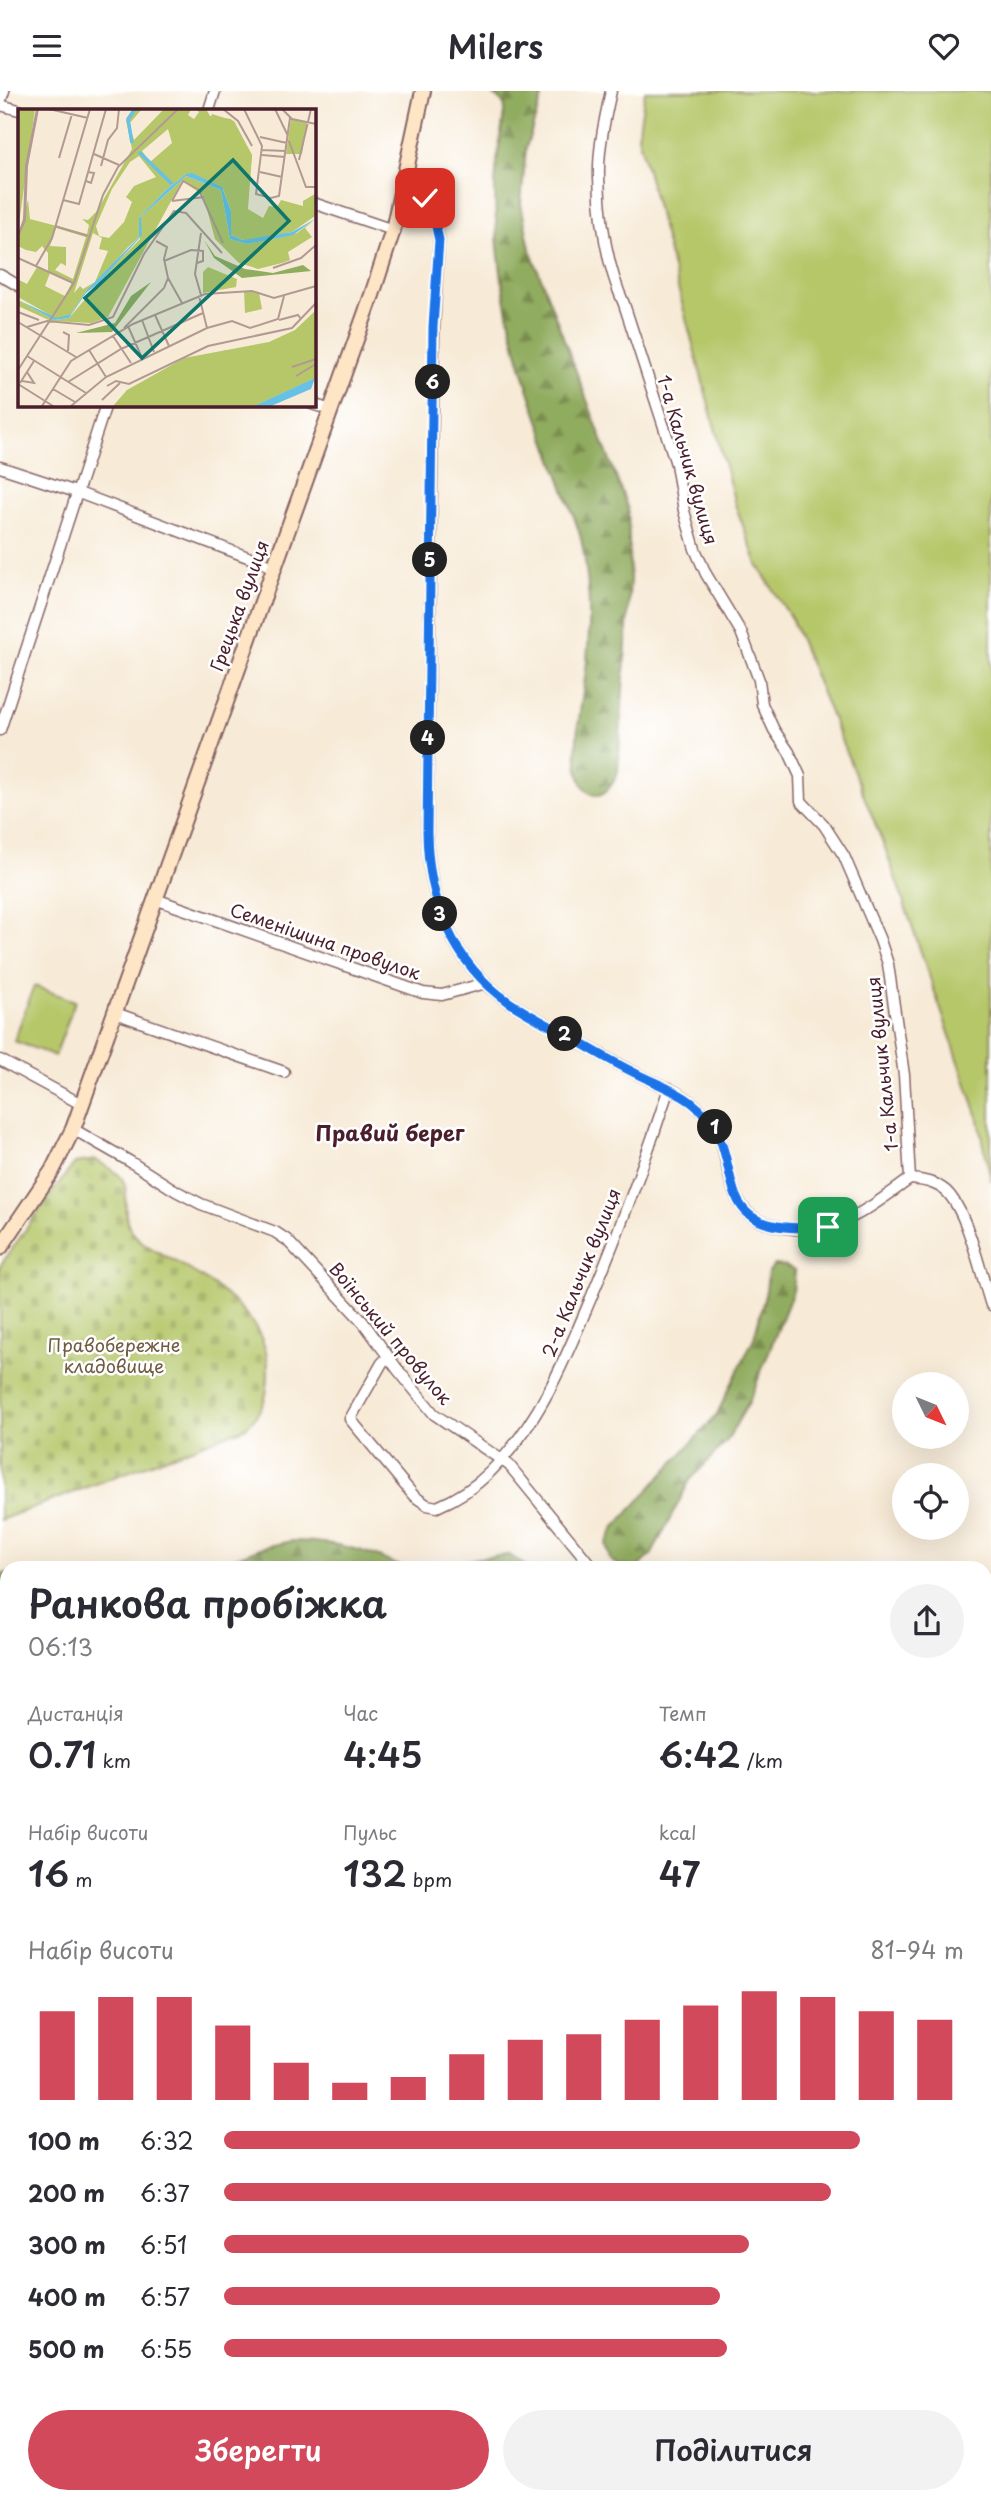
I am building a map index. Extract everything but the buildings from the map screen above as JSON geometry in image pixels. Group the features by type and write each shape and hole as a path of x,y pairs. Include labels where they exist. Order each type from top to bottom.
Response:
{"street":[{"path":"4,91 0,103 18,110"},
{"path":"209,109 215,91"},
{"name":"Грецька вулиця","path":"0,1248 52,1171 72,1129 115,1013 393,230 424,91"},
{"name":"1-а Кальчик вулиця","path":"611,91 599,175 606,241 614,282 624,304 676,464 684,510 695,549 741,632 759,680 762,704 800,776 801,801 835,840 888,964 904,1075 910,1179"},
{"path":"404,185 422,194 431,204 439,240 433,327 428,860 440,914 452,939 486,983 508,1001 640,1076 691,1101 717,1131 739,1203 753,1218 765,1223 801,1229 828,1227 856,1217 910,1179 930,1182 946,1192 955,1202 965,1223 991,1305"},
{"path":"315,204 393,230"},
{"path":"0,275 18,285"},
{"path":"315,405 331,410"},
{"path":"0,730 105,406"},
{"path":"0,467 76,492 274,567"},
{"name":"Семенішина провулок","path":"155,899 423,993 442,995 486,983"},
{"path":"115,1013 284,1072"},
{"path":"0,1060 81,1104"},
{"name":"2-а Кальчик вулиця","path":"388,1357 350,1419 414,1496 427,1505 437,1507 482,1479 502,1459 543,1403 581,1322 628,1206 669,1088"},
{"name":"Воїнський провулок","path":"72,1129 201,1204 275,1232 286,1240 363,1322 415,1392 439,1419 502,1459"},
{"path":"502,1459 587,1561"}],"green space":[{"path":"490,91 544,91 526,148 521,204 530,249 628,509 630,580 618,771 609,789 597,795 586,789 581,781 577,758 589,630 589,601 582,543 528,388 509,317 498,244 495,195 505,105"},
{"path":"645,91 991,91 991,1181 979,1120 884,845 792,620 757,564 735,504 638,136"},
{"path":"34,986 75,1001 55,1056 14,1041"},
{"name":"Правобережне кладовище","path":"96,1160 123,1180 126,1216 135,1235 151,1248 207,1280 250,1319 266,1352 266,1396 261,1409 245,1428 0,1520 0,1266 75,1163"},
{"path":"774,1265 795,1271 793,1291 749,1402 726,1442 690,1480 652,1554 645,1561 612,1561 606,1544 614,1528 716,1416 754,1338 768,1273"},
{"path":"292,1541 320,1542 347,1547 387,1561 227,1561 260,1548"},
{"path":"509,1555 518,1561 466,1561"}],"district":[{"name":"Правий берег","path":"390,1134"}],"route":[{"path":"425,198 431,204 439,240 433,327 427,832 432,887 440,914 452,939 468,962 486,983 508,1001 640,1076 669,1088 703,1112 717,1131 734,1193 753,1218 784,1227 828,1227"}]}
